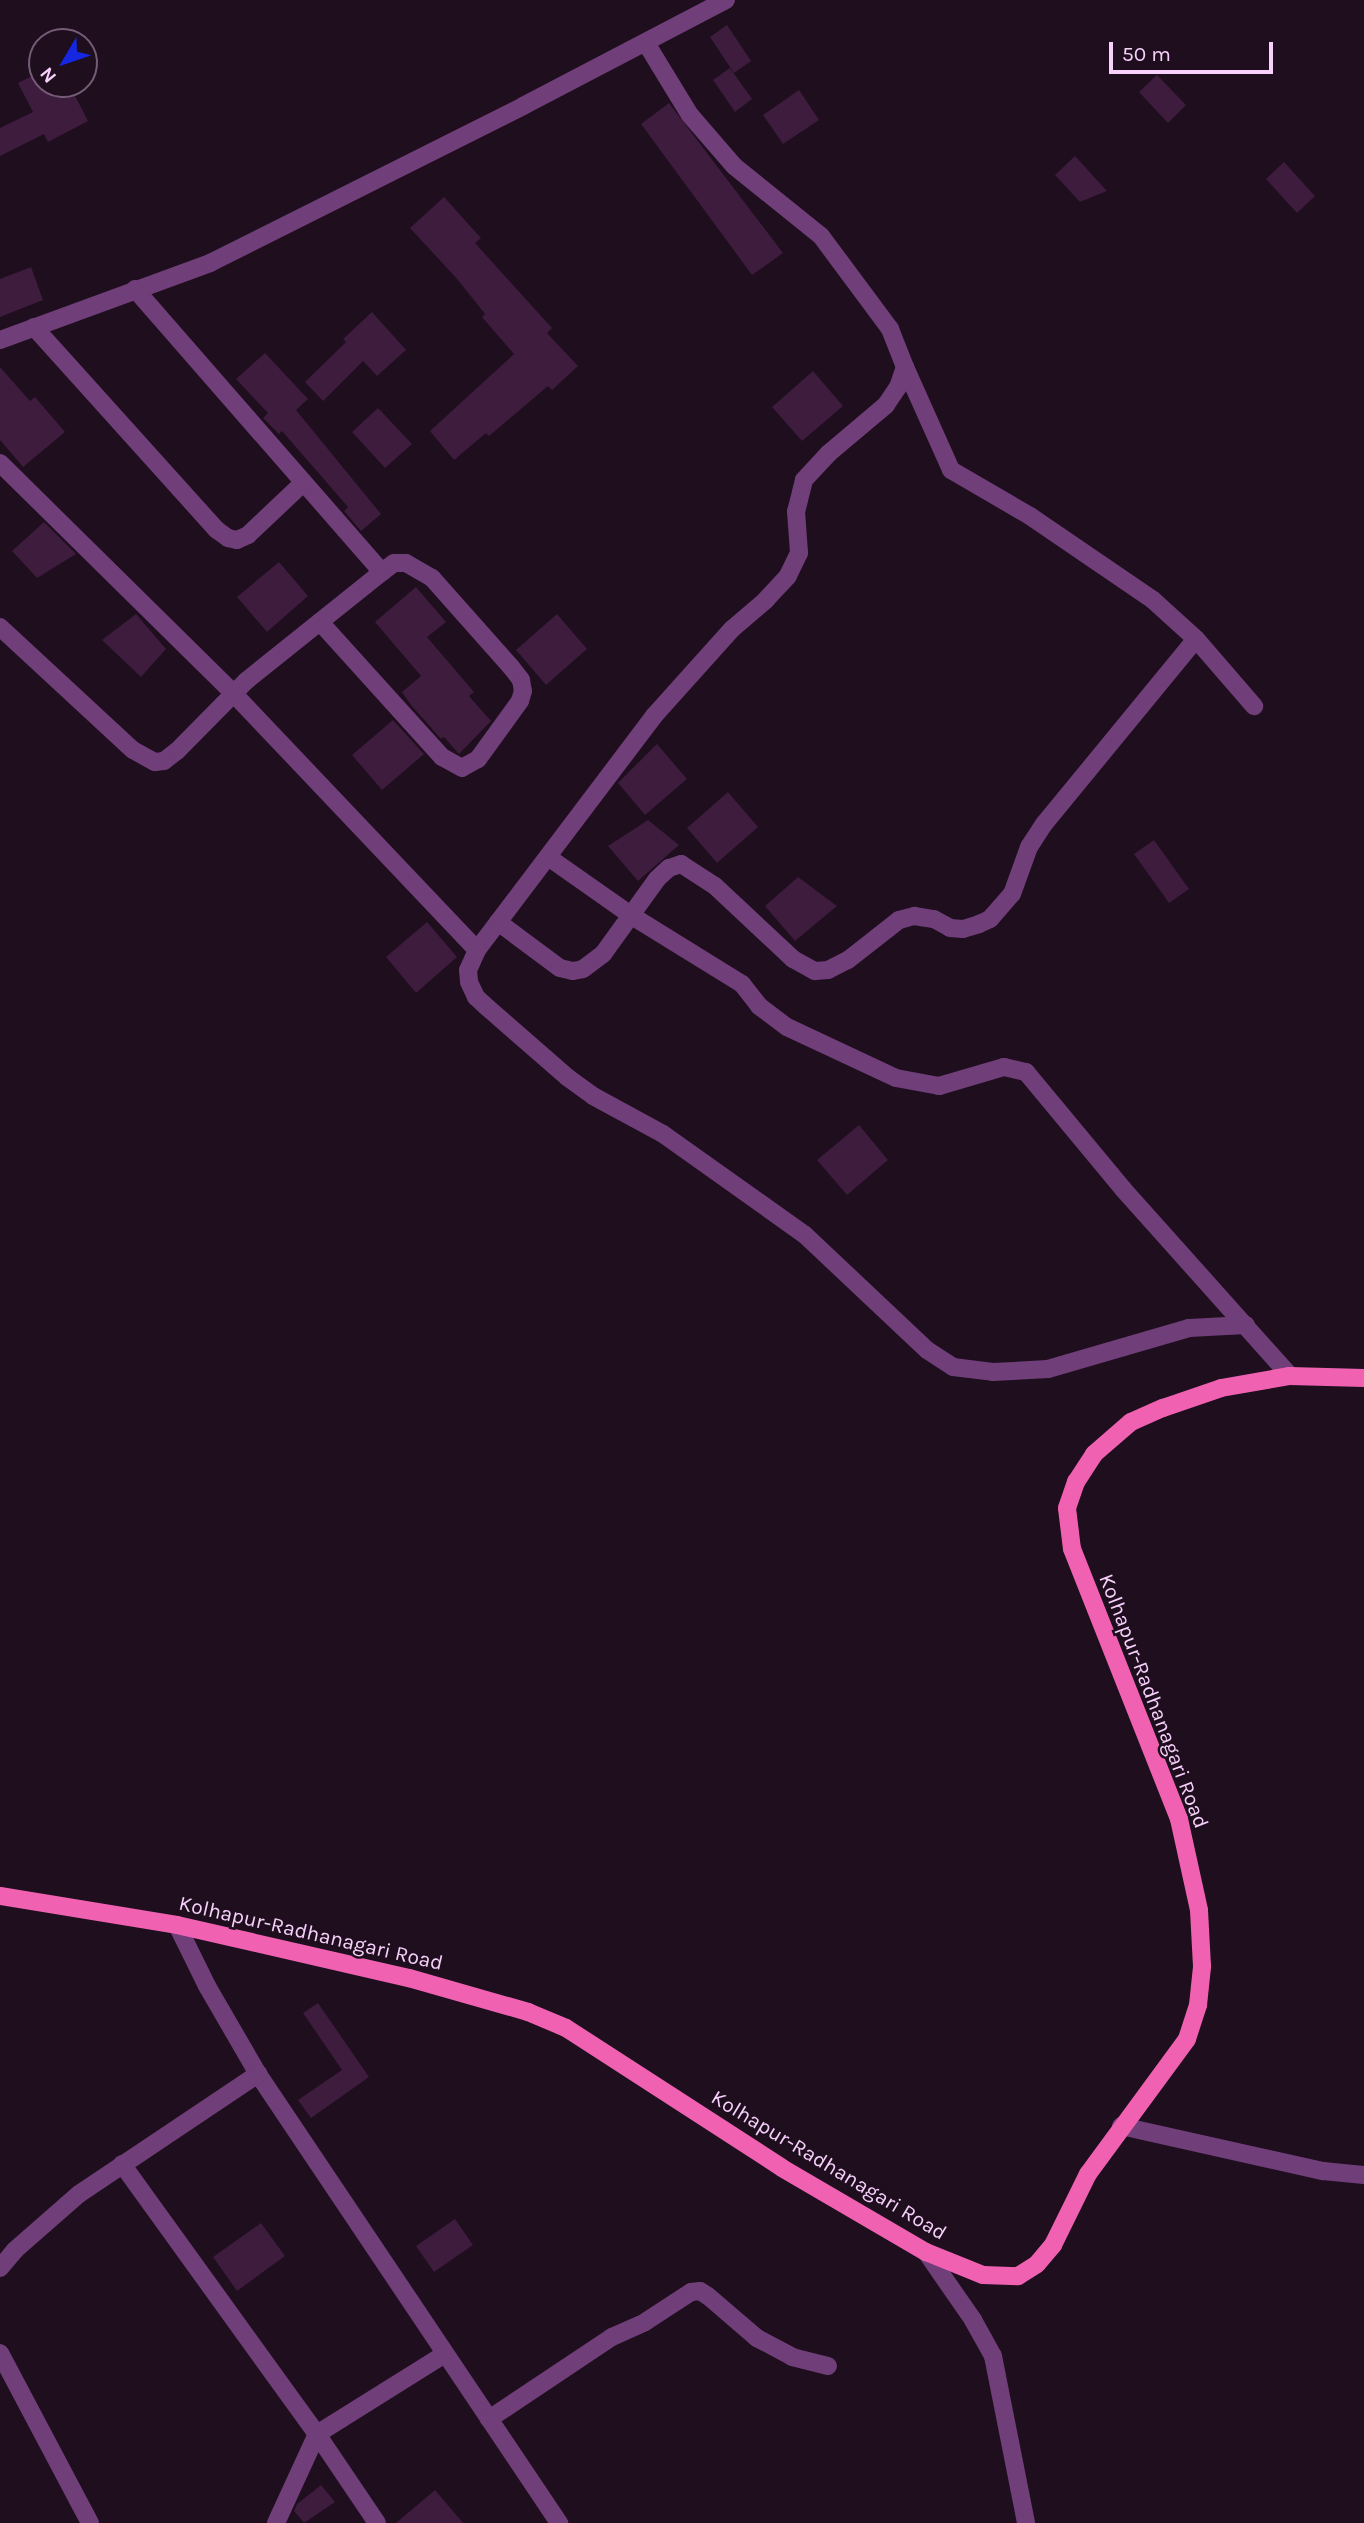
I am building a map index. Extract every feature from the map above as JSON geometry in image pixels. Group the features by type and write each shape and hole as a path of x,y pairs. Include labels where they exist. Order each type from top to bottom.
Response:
{"main road":[{"name":"Kolhapur-Radhanagari Road","path":"0,1896 177,1925 421,1981 491,2000 566,2028 782,2168 926,2252 983,2275 1018,2276 1037,2264 1053,2245 1088,2174 1187,2039 1198,2005 1202,1966 1199,1910 1180,1819 1072,1549 1068,1508 1076,1482 1094,1454 1131,1422 1222,1388 1290,1376 1364,1378"}],"street":[{"path":"0,340 210,263 726,0"},
{"path":"646,43 690,115 734,166 821,236 890,329 951,471 1030,516 1153,600 1196,639 1254,706"},
{"path":"135,289 382,572"},
{"path":"34,327 217,530 228,538 237,540 248,536 303,484"},
{"path":"905,367 898,387 886,405 829,453 804,480 796,511 799,553 788,576 766,600 732,629 654,716 477,950 468,970 469,982 476,997 593,1096 663,1134 804,1235 928,1350 953,1367 993,1373 1048,1369 1189,1328 1246,1325"},
{"path":"0,463 234,694 477,950"},
{"path":"0,627 133,750 155,762 164,761 234,694 320,622 394,563 406,564 432,578 521,680 523,691 520,701 492,743 470,766 461,768 442,757 320,622"},
{"path":"498,922 560,968 573,971 583,969 603,954 657,879 669,869 681,864 715,886 793,959 816,971 828,970 848,960 899,920 914,916 963,929 990,919 1012,894 1029,847 1044,824 1196,639"},
{"path":"548,857 632,916 741,984 759,1006 787,1027 896,1079 939,1086 1004,1067 1026,1072 1123,1189 1290,1376"},
{"path":"177,1925 207,1986 258,2074 559,2523"},
{"path":"0,2268 15,2250 79,2194 258,2074"},
{"path":"1121,2126 1322,2171 1364,2175"},
{"path":"122,2164 317,2434 377,2523"},
{"path":"926,2252 973,2320 993,2357 1026,2523"},
{"path":"489,2419 612,2337 645,2322 691,2292 700,2291 708,2296 757,2338 780,2351 828,2366"},
{"path":"0,2353 90,2523"},
{"path":"276,2523 317,2434 445,2354"}],"building":[{"path":"727,25 751,61 734,73 710,37"},
{"path":"730,68 752,99 735,112 713,80"},
{"path":"1157,75 1186,105 1168,123 1139,92"},
{"path":"28,78 28,98 76,98 88,121 48,142 44,134 0,156 0,128 33,112 18,83"},
{"path":"799,90 819,120 783,144 763,115"},
{"path":"669,103 783,253 752,275 641,124"},
{"path":"1075,156 1107,191 1080,202 1055,175"},
{"path":"1284,162 1315,196 1297,213 1266,179"},
{"path":"444,197 481,238 475,243 552,328 547,333 578,366 552,390 548,386 489,436 486,433 454,460 430,431 514,354 482,317 485,314 458,280 410,228"},
{"path":"31,267 43,300 0,317 0,279"},
{"path":"372,312 406,350 377,376 363,361 323,401 305,382 346,342 343,339"},
{"path":"265,353 308,399 296,410 381,514 361,531 344,511 348,507 282,431 279,434 263,418 268,413 236,379"},
{"path":"0,367 30,401 35,397 65,432 23,467 0,440"},
{"path":"813,371 843,406 802,441 772,407"},
{"path":"378,408 412,444 385,468 352,432"},
{"path":"44,522 76,554 37,578 12,551"},
{"path":"279,562 308,596 267,632 237,597"},
{"path":"416,587 446,622 427,637 474,692 469,696 491,721 459,754 444,737 441,739 402,692 421,676 375,622"},
{"path":"136,614 166,649 141,677 102,640"},
{"path":"557,614 587,649 546,685 516,650"},
{"path":"393,720 424,754 382,790 352,755"},
{"path":"657,744 687,779 645,815 618,783"},
{"path":"728,792 758,827 717,863 687,828"},
{"path":"648,820 679,845 638,881 608,846"},
{"path":"1154,840 1189,889 1169,903 1134,854"},
{"path":"798,877 837,906 795,941 765,906"},
{"path":"427,922 457,957 416,993 386,957"},
{"path":"859,1125 888,1160 847,1195 817,1160"},
{"path":"318,2003 369,2077 311,2118 298,2100 342,2070 303,2013"},
{"path":"455,2219 473,2245 434,2272 416,2246"},
{"path":"261,2223 285,2256 237,2291 213,2257"},
{"path":"321,2485 335,2502 304,2523 294,2511 297,2504"},
{"path":"435,2490 463,2523 396,2523"}]}
